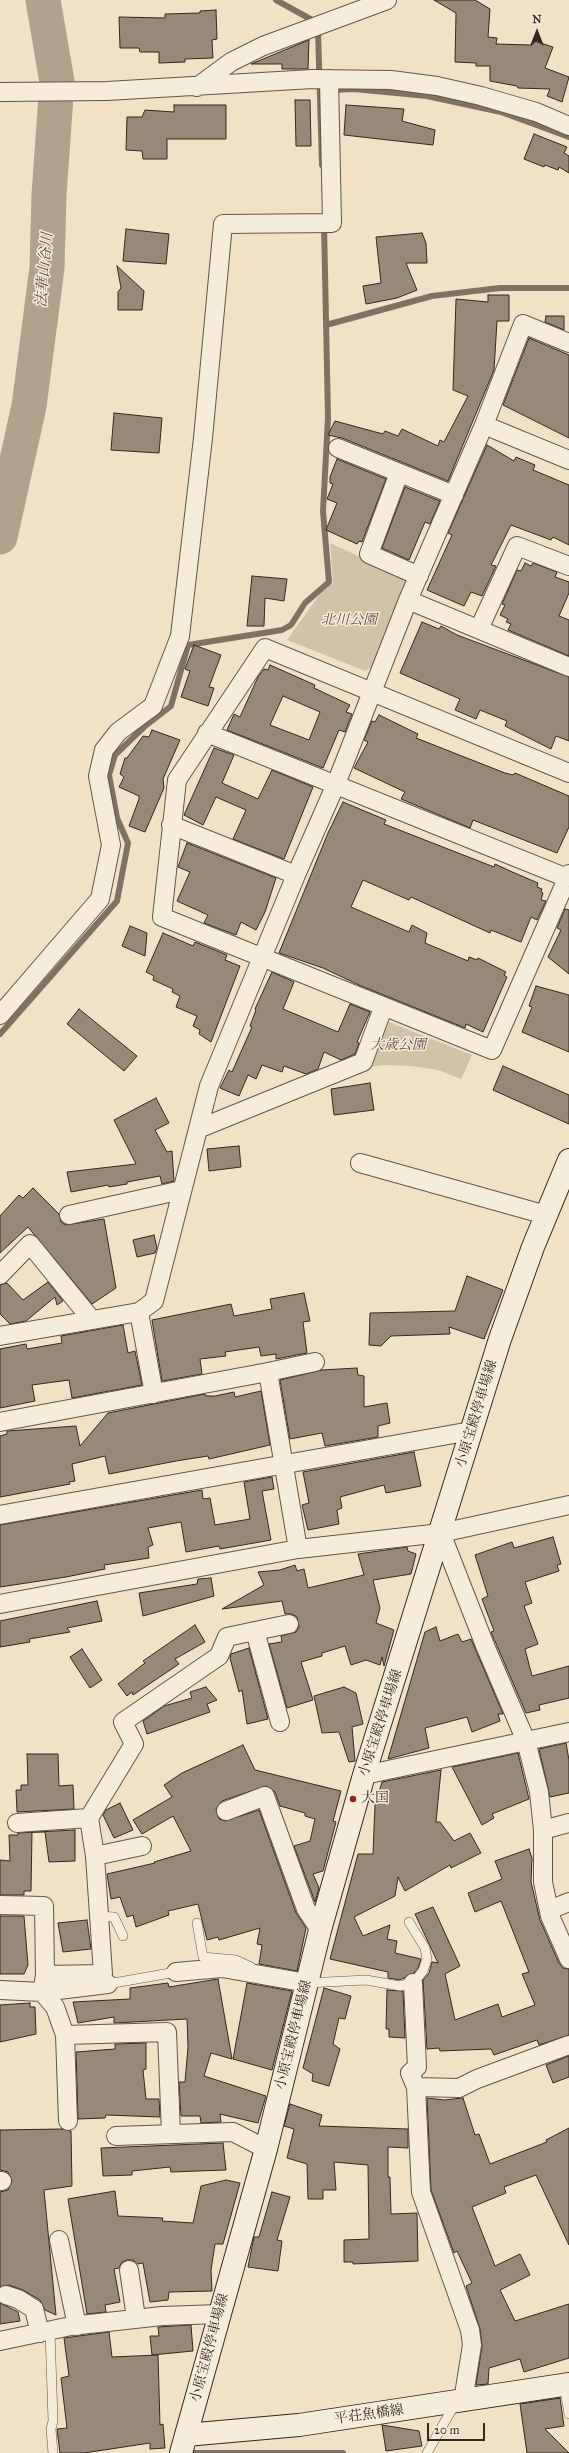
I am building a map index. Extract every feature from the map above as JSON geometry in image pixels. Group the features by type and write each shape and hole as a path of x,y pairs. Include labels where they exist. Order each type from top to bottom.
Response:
{"main road":[{"name":"小原宝殿停車場線","path":"184,2443 266,2150 320,1930 364,1775 441,1532 500,1338 546,1216 569,1160"},
{"name":"平荘魚橋線","path":"184,2443 567,2385"}],"street":[{"path":"197,87 231,62 263,46 387,0"},
{"path":"6,92 107,91 325,84 391,80 437,86 481,96 536,112 569,126"},
{"path":"0,1015 100,900 111,844 98,776 104,750 118,732 153,706 180,636 203,438 223,224 332,223 325,84"},
{"path":"0,1336 139,1312 154,1301 210,1086 261,958 336,784 408,600 484,425 523,324 569,343"},
{"path":"484,425 569,460"},
{"path":"338,448 454,495"},
{"path":"400,473 369,554 419,576"},
{"path":"479,629 517,546 569,566"},
{"path":"408,600 569,667"},
{"path":"207,733 568,876 492,1050 383,1008 162,917 177,780 207,733 265,648 569,772"},
{"path":"171,825 296,875"},
{"path":"198,1129 363,1062 383,1008"},
{"path":"360,1163 546,1216"},
{"path":"69,1215 182,1190"},
{"path":"0,1275 30,1244 92,1320"},
{"path":"139,1312 154,1394"},
{"path":"0,1422 154,1394 315,1362"},
{"path":"268,1372 285,1462 298,1549"},
{"path":"0,1515 285,1462 471,1431"},
{"path":"0,1604 298,1549 441,1532 569,1505"},
{"path":"441,1532 486,1648 526,1741 539,1792 543,1830 543,1882 549,1910 569,1959"},
{"path":"0,1990 103,1974 94,1856 89,1818 134,1744 123,1722 219,1656 227,1637 289,1624"},
{"path":"255,1631 280,1722"},
{"path":"364,1775 569,1732"},
{"path":"226,1811 265,1796 306,1909 320,1930"},
{"path":"17,1823 89,1818"},
{"path":"543,1830 569,1823"},
{"path":"94,1856 142,1846"},
{"path":"549,1910 569,1902"},
{"path":"0,1905 44,1906 44,1983 65,2035 68,2121"},
{"path":"176,1972 222,1968 307,1983"},
{"path":"44,1983 108,1984"},
{"path":"413,1983 417,2067 410,2073 416,2087 422,2192 470,2330 472,2345 459,2401"},
{"path":"65,2035 167,2032 171,2134"},
{"path":"416,2087 459,2088 569,2045"},
{"path":"116,2136 233,2132 266,2150"},
{"path":"59,2240 77,2326"},
{"path":"129,2270 136,2318"},
{"path":"6,2295 18,2299 34,2309 45,2332"},
{"path":"0,2341 77,2326 136,2318 219,2314"}],"lane":[{"path":"99,1916 114,1917 123,1936"},
{"path":"307,1983 366,1980 400,1986 413,1983 423,1971 427,1959 425,1948 409,1922"},
{"path":"197,1923 203,1957 236,1960 251,1967 254,1974"},
{"path":"108,1984 176,1972"},
{"path":"45,2332 53,2421 50,2429 54,2453"},
{"path":"567,2385 569,2414"},
{"path":"427,2453 459,2401"}],"green space":[{"name":"北川公園","path":"330,543 404,577 407,584 373,667 365,671 287,640 320,594 333,583"},
{"name":"大歳公園","path":"389,1022 472,1055 461,1079 438,1070 412,1066 384,1065 371,1067 367,1065"}],"building":[{"path":"434,0 475,0 490,9 488,37 497,38 496,44 532,45 534,41 553,47 545,68 569,77 562,102 547,96 550,89 518,88 517,86 490,81 490,66 476,66 476,63 455,62 456,13"},
{"path":"216,10 217,39 212,40 213,58 185,59 185,62 159,63 159,52 140,52 139,48 120,48 119,17 165,18 165,14 200,13 200,11"},
{"path":"309,40 308,69 282,69 282,64 251,64"},
{"path":"295,100 310,100 311,146 296,146"},
{"path":"174,105 226,105 226,139 167,139 167,159 143,159 142,151 126,150 127,117 142,117 145,110 174,112"},
{"path":"346,105 404,109 402,121 435,130 433,145 344,135"},
{"path":"534,134 567,147 564,153 569,156 569,173 559,167 558,170 545,165 544,167 524,159"},
{"path":"126,229 169,234 166,264 123,261"},
{"path":"422,233 426,243 427,263 406,263 417,290 397,298 366,304 363,286 381,283 376,237"},
{"path":"117,266 144,291 142,310 118,310 118,292 121,288"},
{"path":"488,295 509,295 509,321 497,321 494,370 448,481 342,438 328,435 335,421 383,434 385,431 398,436 402,429 438,446 440,440 444,442 468,396 453,390 456,299 488,302"},
{"path":"546,316 564,316 564,330 545,322"},
{"path":"529,338 569,355 569,438 503,405"},
{"path":"114,413 162,418 159,453 111,450"},
{"path":"487,445 514,461 516,457 535,465 533,470 569,485 569,545 553,537 551,540 511,525 491,565 496,566 482,596 471,592 464,606 427,590 452,535 448,533"},
{"path":"337,459 386,479 362,542 359,541 357,544 326,530 337,503 327,499 333,484 330,483 330,477"},
{"path":"405,487 440,501 430,524 425,522 409,560 382,548"},
{"path":"525,563 531,566 533,563 557,572 555,577 569,582 569,593 559,616 569,620 569,656 508,630 511,624 506,622 508,619 500,615 505,605 502,604 517,570 521,571"},
{"path":"252,576 287,579 284,601 265,598 264,626 247,626"},
{"path":"422,622 439,629 441,626 457,635 569,677 569,741 556,736 551,749 505,726 507,721 480,710 476,719 455,710 460,699 400,673"},
{"path":"194,645 221,655 209,687 214,688 208,706 181,697 190,671 185,669"},
{"path":"270,665 315,685 314,688 350,705 346,712 352,714 345,732 339,730 323,768 227,730 234,714 240,717 258,677 264,669 268,670","holes":["283,696 320,712 309,740 270,725"]},
{"path":"379,715 418,734 416,738 505,773 513,775 515,773 569,796 569,827 557,853 473,820 470,828 401,799 405,792 354,768 368,742 364,740 372,721 375,722"},
{"path":"152,730 180,740 163,779 164,788 145,832 129,826 139,796 119,787 124,777 120,774 125,758 127,758 143,736 149,737"},
{"path":"214,748 234,755 222,783 258,799 272,770 313,787 284,859 233,839 246,810 216,797 203,825 184,815"},
{"path":"343,802 386,820 384,824 494,867 495,864 538,883 537,887 542,889 541,892 543,893 541,900 546,901 537,920 531,917 521,942 491,930 490,933 411,897 409,900 363,880 351,907 409,932 412,925 427,933 425,943 468,961 469,957 477,960 478,958 506,972 504,975 507,977 483,1032 466,1024 465,1028 359,985 323,968 279,953 328,833"},
{"path":"187,843 276,878 265,912 256,930 241,922 236,935 204,923 208,915 177,901 190,872 178,867"},
{"path":"565,909 569,910 569,974 548,957 561,930 557,928"},
{"path":"130,926 147,933 145,956 122,946"},
{"path":"163,933 193,946 195,942 227,955 225,960 240,966 211,1042 199,1034 200,1030 193,1026 197,1016 176,1007 180,996 172,992 173,989 153,980 154,976 146,972"},
{"path":"272,972 294,982 283,1009 338,1032 350,1004 370,1012 357,1042 359,1043 355,1054 341,1060 324,1052 318,1069 306,1074 284,1066 282,1072 262,1065 256,1079 248,1075 239,1096 220,1088 229,1070 232,1072 252,1027 250,1026 256,1010 255,1009"},
{"path":"536,986 569,995 569,1052 522,1032 532,1007 529,1006"},
{"path":"79,1009 137,1056 124,1071 67,1024"},
{"path":"503,1066 569,1095 569,1124 493,1090"},
{"path":"370,1083 374,1110 334,1115 331,1089"},
{"path":"156,1098 169,1123 155,1130 167,1152 172,1151 174,1181 162,1184 160,1176 127,1182 127,1184 109,1187 108,1185 71,1192 67,1172 136,1164 114,1120"},
{"path":"239,1146 241,1167 209,1171 207,1149"},
{"path":"33,1188 59,1214 61,1222 65,1225 104,1219 116,1288 92,1304 28,1227 0,1253 0,1216 19,1195 23,1198"},
{"path":"154,1235 157,1248 155,1253 137,1257 133,1240"},
{"path":"467,1276 503,1290 484,1339 449,1327 450,1334 391,1336 381,1346 369,1345 370,1313 455,1311"},
{"path":"48,1282 63,1301 57,1305 55,1297 26,1321 10,1324 0,1314 0,1285 7,1283 23,1300"},
{"path":"304,1293 310,1321 303,1322 307,1353 276,1359 276,1354 261,1356 259,1347 225,1352 226,1356 200,1359 202,1374 162,1381 152,1320 231,1304 234,1316 272,1309 270,1299"},
{"path":"123,1325 128,1353 135,1351 142,1385 72,1398 69,1380 32,1385 35,1401 0,1408 0,1349 26,1344 27,1349 62,1343 61,1336"},
{"path":"357,1368 358,1375 364,1376 364,1407 387,1403 390,1423 378,1426 378,1437 325,1446 322,1433 290,1439 280,1380 322,1370"},
{"path":"261,1391 270,1445 209,1459 208,1456 109,1474 105,1456 72,1464 75,1481 69,1482 70,1484 0,1497 0,1436 7,1434 7,1431 76,1426 80,1446 108,1413 205,1394 206,1396 215,1396 234,1392 235,1397"},
{"path":"414,1452 421,1486 386,1493 384,1485 340,1497 342,1508 337,1510 339,1524 308,1530 302,1505 309,1503 303,1472"},
{"path":"272,1477 274,1489 262,1491 271,1540 220,1549 219,1546 186,1552 181,1522 148,1528 153,1545 148,1547 149,1558 104,1565 105,1569 66,1577 0,1587 0,1525 202,1490 203,1499 210,1498 215,1525 250,1519 244,1482"},
{"path":"553,1537 561,1564 557,1565 559,1571 525,1582 532,1603 524,1606 538,1644 525,1649 532,1676 569,1666 569,1698 539,1705 540,1710 526,1713 491,1632 494,1631 482,1599 488,1596 475,1555 512,1542 514,1548"},
{"path":"407,1547 408,1551 416,1554 411,1574 373,1580 380,1608 376,1623 394,1630 384,1666 382,1657 380,1665 366,1660 351,1665 345,1646 322,1653 322,1656 301,1662 313,1700 287,1708 269,1644 282,1642 281,1636 296,1632 299,1627 297,1617 292,1614 285,1614 282,1601 222,1609 264,1585 258,1572 280,1570 295,1565 297,1571 304,1569 308,1588 364,1575 358,1554"},
{"path":"211,1578 214,1596 143,1616 139,1593 197,1584 198,1579"},
{"path":"97,1601 102,1621 67,1628 70,1632 29,1639 30,1642 0,1647 0,1621"},
{"path":"195,1625 205,1642 175,1659 179,1664 133,1695 132,1692 127,1696 118,1684 145,1663 143,1661"},
{"path":"436,1627 440,1641 458,1634 462,1642 471,1639 503,1714 498,1714 500,1721 472,1732 467,1717 425,1728 429,1748 388,1759 425,1632"},
{"path":"249,1648 268,1719 247,1724 242,1690 239,1692 230,1658 231,1654"},
{"path":"82,1649 102,1680 90,1688 70,1657"},
{"path":"206,1687 217,1700 207,1704 210,1712 147,1734 143,1721 164,1706 192,1698 190,1692"},
{"path":"344,1687 356,1693 363,1724 352,1727 355,1761 349,1762 339,1732 322,1733 314,1696"},
{"path":"566,1743 569,1760 569,1793 550,1797 539,1749"},
{"path":"243,1745 255,1770 341,1791 333,1821 336,1822 323,1871 313,1874 319,1888 315,1902 294,1846 310,1841 315,1819 305,1816 305,1813 280,1806 275,1792 266,1786 222,1801 216,1809 219,1819 225,1821 259,1810 296,1913 306,1928 297,1971 259,1964 262,1945 257,1944 260,1928 219,1940 218,1937 207,1940 198,1904 168,1911 169,1915 136,1927 133,1915 127,1917 120,1897 111,1899 107,1874 155,1863 154,1862 191,1851 173,1816 142,1834 133,1820 172,1797 164,1785 182,1773"},
{"path":"518,1753 529,1799 492,1814 494,1818 482,1825 452,1767"},
{"path":"27,1754 58,1754 59,1786 73,1785 74,1809 17,1812 16,1790 21,1790 21,1785 28,1785"},
{"path":"441,1770 436,1822 440,1822 454,1841 470,1833 481,1853 451,1868 450,1865 405,1891 398,1877 395,1896 354,1917 363,1936 390,1925 387,1939 397,1941 395,1953 421,1959 418,1968 414,1973 400,1980 388,1978 388,1972 330,1959 358,1854 373,1854 375,1805 382,1782"},
{"path":"120,1803 133,1830 114,1838 103,1815 106,1810"},
{"path":"75,1830 75,1861 49,1862 45,1832 37,1832"},
{"path":"32,1832 31,1891 24,1891 24,1895 0,1895 0,1860 10,1861 9,1835"},
{"path":"529,1849 532,1858 531,1882 540,1920 559,1963 563,1968 569,1969 569,2035 539,2045 537,2040 494,2055 491,2049 440,2051 439,2048 427,2049 423,1980 429,1973 432,1962 438,1963 415,1914 433,1907 460,1966 445,1974 455,2020 498,2004 502,2017 535,2005 522,1974 529,1972 501,1901 475,1912 468,1893 502,1879 495,1861"},
{"path":"0,1916 24,1916 28,1965 24,1974 0,1974"},
{"path":"87,1920 91,1949 63,1952 58,1923"},
{"path":"218,1979 232,2059 211,2053 204,2076 266,2096 258,2123 220,2114 221,2122 201,2123 200,2116 181,2116 179,2082 185,2082 188,2047 187,2019 114,2023 114,2017 78,2023 73,2002 130,1999 130,1988 168,1983 169,1987"},
{"path":"247,1983 292,1991 272,2070 233,2059"},
{"path":"324,1988 351,1996 345,2019 339,2018 333,2044 340,2049 329,2086 312,2081 313,2074 303,2068"},
{"path":"387,1990 403,1991 405,2038 389,2037 389,2029 386,2029"},
{"path":"30,2003 30,2007 35,2007 36,2034 0,2042 0,2005"},
{"path":"146,2043 146,2069 143,2070 146,2099 159,2099 160,2117 106,2115 105,2118 78,2119 76,2052 115,2049 115,2044"},
{"path":"569,2056 569,2077 553,2083 546,2065"},
{"path":"427,2098 444,2100 463,2098 475,2135 479,2134 490,2164 547,2142 546,2140 569,2128 569,2245 536,2175 504,2187 506,2193 472,2207 495,2266 520,2254 530,2275 500,2290 515,2321 569,2304 569,2358 524,2372 520,2359 489,2368 488,2384 476,2385 482,2346 480,2329 466,2286 472,2283 457,2251 454,2253 431,2190"},
{"path":"290,2104 322,2115 319,2126 408,2129 408,2148 388,2147 388,2177 390,2177 391,2214 417,2213 418,2261 353,2264 353,2262 344,2262 344,2240 369,2239 368,2165 334,2162 336,2190 323,2190 323,2199 308,2199 307,2164 287,2158 294,2129 284,2126"},
{"path":"62,2129 71,2131 72,2186 44,2190 56,2315 45,2310 40,2300 23,2290 9,2285 0,2287 0,2192 8,2190 12,2181 8,2172 0,2170 0,2130"},
{"path":"223,2143 226,2170 171,2172 170,2167 132,2171 132,2175 103,2176 101,2148"},
{"path":"226,2180 240,2183 223,2244 215,2244 211,2270 212,2291 169,2292 168,2300 150,2302 143,2263 138,2264 133,2260 127,2260 122,2262 119,2268 114,2269 120,2302 105,2305 106,2312 87,2314 68,2199 115,2191 118,2216 163,2218 162,2221 193,2223 201,2186"},
{"path":"272,2192 290,2197 277,2240 282,2241 278,2271 248,2267 254,2237 259,2237"},
{"path":"0,2303 18,2312 20,2321 0,2324"},
{"path":"191,2325 193,2351 152,2355 150,2336 159,2336 158,2327"},
{"path":"109,2332 112,2357 158,2355 160,2425 163,2424 165,2448 150,2449 150,2443 84,2453 60,2453 57,2429 67,2428 61,2378 69,2376 64,2338"},
{"path":"560,2398 564,2426 545,2429 569,2453 527,2453 520,2404"},
{"path":"382,2425 419,2431 422,2446 386,2451"}],"waterway":[{"name":"法華山谷川","path":"0,537 29,406 47,268 49,195 57,82 43,0"},
{"path":"276,0 314,21 318,31 322,165"},
{"path":"331,90 354,89 427,96 501,112 569,137"},
{"path":"0,1034 117,901 128,843 117,818 109,775 115,755 144,727 171,706 188,645 282,630 291,625 305,603 329,582 323,511 328,418 324,224"},
{"path":"326,325 432,296 500,288 569,288"},
{"path":"187,2453 343,2453"}],"place":[{"name":"大国","path":"353,1799"}]}
